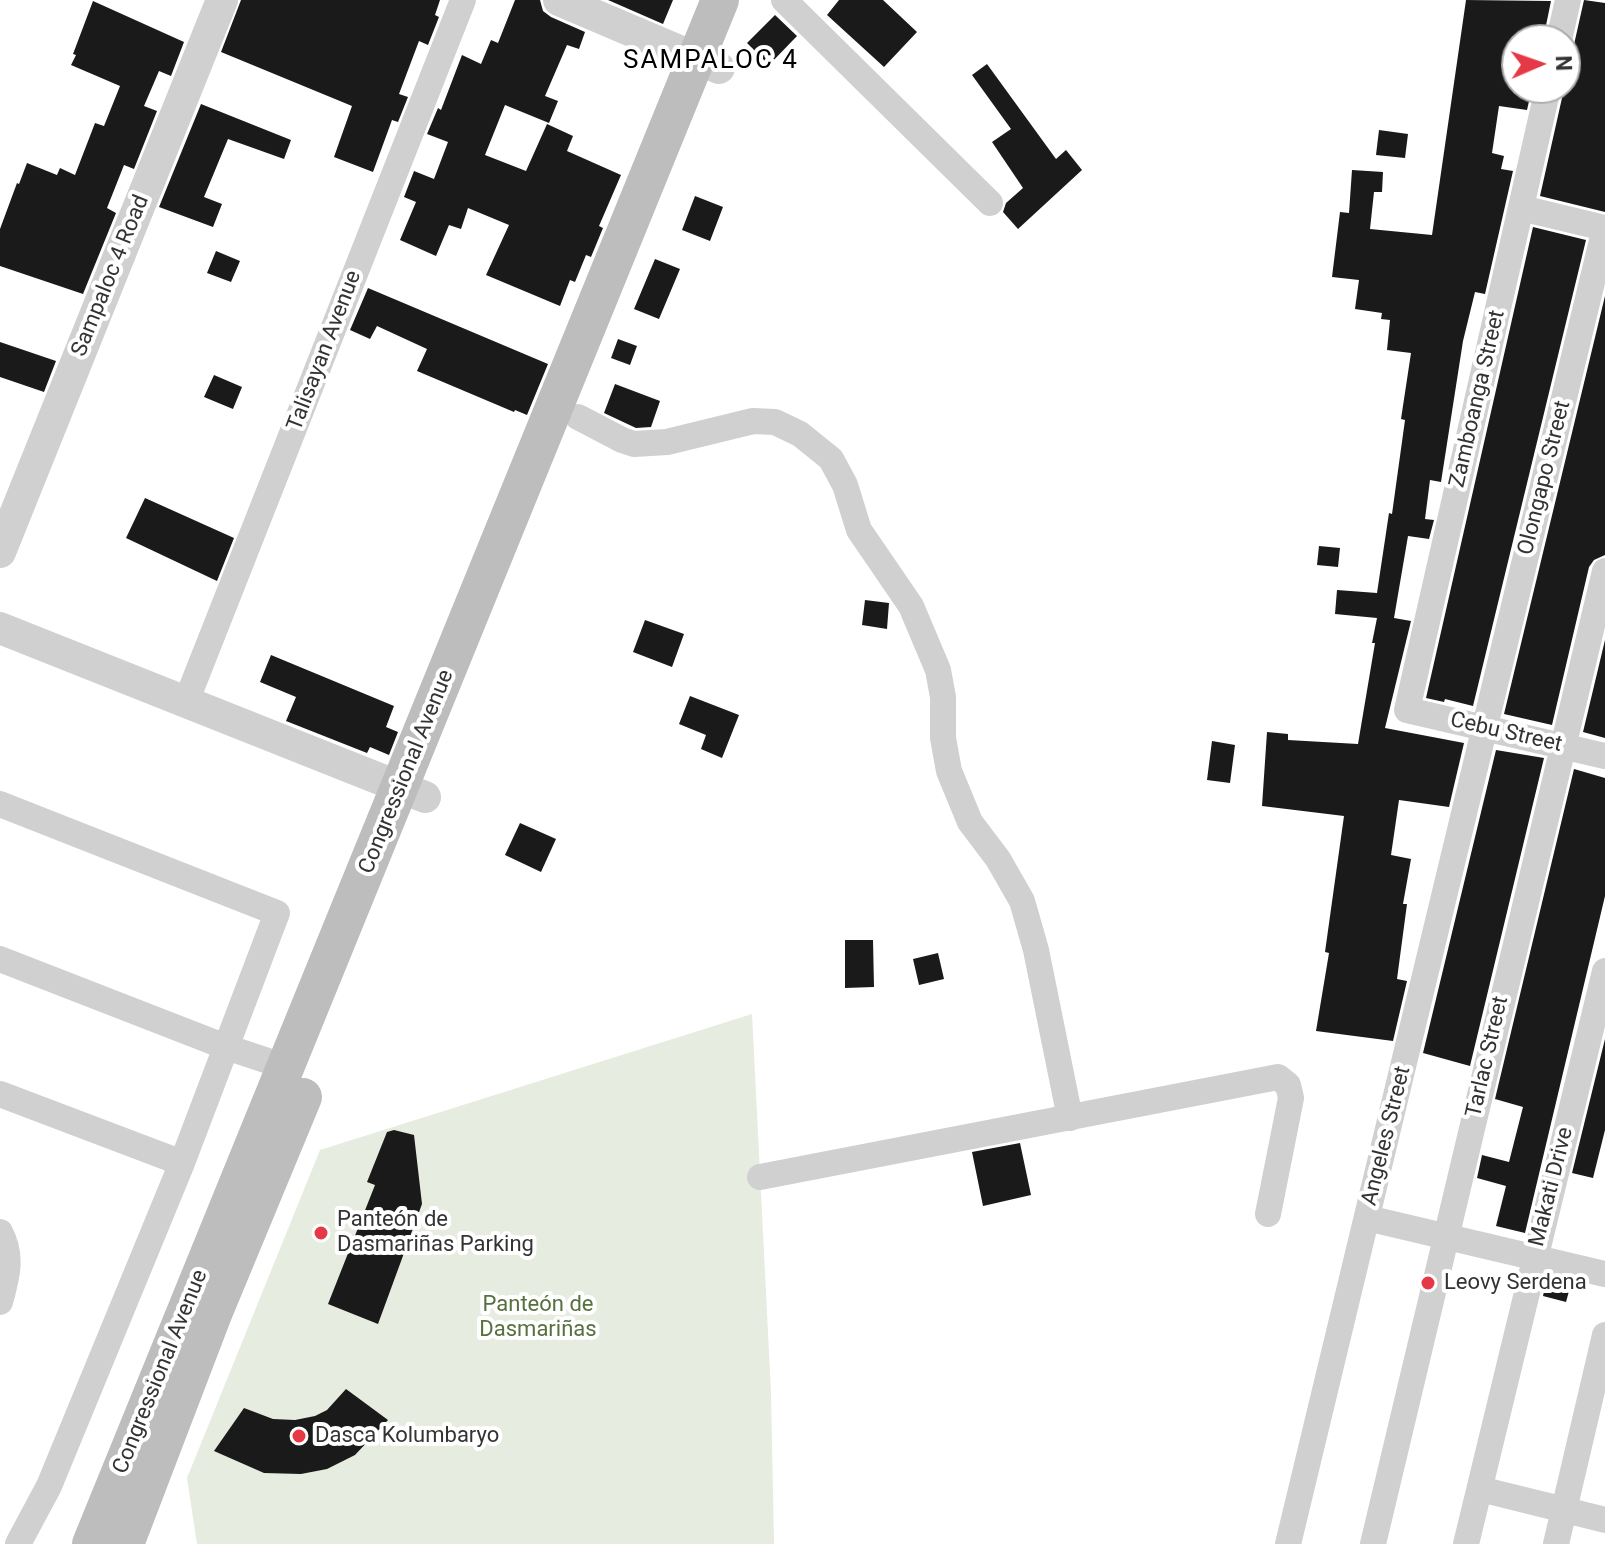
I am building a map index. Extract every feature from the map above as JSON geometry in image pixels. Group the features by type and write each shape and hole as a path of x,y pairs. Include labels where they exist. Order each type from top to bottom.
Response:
{"main road":[{"name":"Congressional Avenue","path":"91,1544 286,1067 413,792 578,417 708,63 720,0"},
{"name":"Congressional Avenue","path":"125,1544 413,792 708,63 746,0"}],"street":[{"name":"Sampaloc 4 Road","path":"0,552 222,0"},
{"name":"Talisayan Avenue","path":"186,702 463,0"},
{"path":"559,0 708,63"},
{"path":"784,0 990,203"},
{"path":"1563,24 1568,0"},
{"name":"Zamboanga Street","path":"1407,710 1544,104"},
{"path":"1521,208 1605,228"},
{"name":"Olongapo Street","path":"1485,728 1605,228"},
{"path":"578,417 634,444 667,442 753,421 775,422 800,434 831,459 845,485 859,530 911,606 938,670 949,771 970,822 998,859 1022,901 1036,950 1070,1118"},
{"name":"Tarlac Street","path":"1373,1544 1605,571"},
{"path":"0,628 413,792"},
{"name":"Cebu Street","path":"1407,710 1605,756"},
{"name":"Angeles Street","path":"1288,1544 1485,728"},
{"path":"0,804 277,913 182,1163 49,1486 18,1544"},
{"path":"0,959 226,1047 286,1067"},
{"name":"Makati Drive","path":"1466,1544 1535,1258 1601,1008 1605,971"},
{"path":"760,1177 1278,1077 1288,1085 1291,1098 1268,1214"},
{"path":"0,1094 182,1163"},
{"path":"1367,1218 1605,1274"},
{"path":"0,1232 8,1245 9,1269 0,1302"},
{"path":"1556,1544 1605,1335"},
{"path":"1480,1489 1605,1520"}],"green space":[{"name":"Panteón de Dasmariñas","path":"752,1014 771,1393 774,1544 197,1544 187,1478 320,1150"}],"building":[{"path":"241,0 440,0 435,15 439,17 428,45 419,41 399,94 408,97 398,122 392,120 373,172 334,157 352,106 221,52"},
{"path":"515,0 540,0 543,11 551,17 585,32 579,49 567,45 545,96 558,101 549,123 505,105 485,155 526,171 547,124 573,136 567,151 621,175 599,226 603,228 591,257 586,255 575,282 570,280 560,306 486,275 509,225 468,208 461,229 449,225 436,256 400,240 416,202 404,197 414,171 434,179 448,142 427,134 438,108 441,110 462,55 481,64 491,40 498,43"},
{"path":"608,0 673,0 663,24"},
{"path":"839,0 883,0 917,32 884,67 827,15"},
{"path":"1466,0 1551,1 1546,24 1501,24 1501,104 1528,104 1527,110 1499,106 1492,153 1504,156 1501,169 1513,171 1485,294 1475,292 1463,341 1441,482 1430,480 1425,519 1434,520 1429,539 1408,536 1394,618 1411,621 1385,728 1464,743 1449,807 1399,800 1391,855 1411,859 1403,904 1407,904 1397,979 1407,981 1393,1041 1316,1031 1329,953 1325,952 1344,816 1262,806 1267,732 1288,734 1288,740 1358,744 1375,643 1372,643 1377,618 1335,614 1337,590 1377,593 1389,513 1392,514 1411,353 1387,350 1390,320 1381,319 1382,313 1355,309 1359,280 1332,277 1340,212 1349,213 1352,170 1383,172 1382,192 1374,192 1370,229 1432,235"},
{"path":"1584,0 1605,3 1605,212 1540,196 1561,104 1581,104 1579,24"},
{"path":"93,1 184,42 171,76 159,71 144,106 157,111 134,169 124,165 107,208 116,213 83,294 0,266 0,229 27,163 57,175 60,168 75,175 95,123 104,126 120,86 71,65"},
{"path":"775,15 797,36 769,65 747,43"},
{"path":"987,64 1056,159 1066,150 1082,170 1018,229 1003,212 1006,203 1023,188 992,142 1011,129 972,75"},
{"path":"201,104 291,140 284,159 228,139 204,197 222,204 213,227 159,207"},
{"path":"1379,130 1408,134 1405,158 1376,155"},
{"path":"695,196 723,207 710,241 682,230"},
{"path":"1533,227 1586,240 1473,706 1445,699 1444,702 1426,698"},
{"path":"216,251 240,261 231,282 207,273"},
{"path":"655,259 680,269 659,319 634,309"},
{"path":"368,288 548,364 527,415 417,371 427,349 377,326 370,339 350,330"},
{"path":"1605,296 1605,555 1594,560 1589,567 1552,725 1504,714"},
{"path":"618,339 637,346 630,365 611,358"},
{"path":"0,342 56,361 44,392 0,377"},
{"path":"214,375 242,387 233,409 204,397"},
{"path":"615,384 660,401 651,427 636,428 604,413"},
{"path":"145,498 234,538 217,581 126,538"},
{"path":"1319,546 1340,548 1338,567 1317,565"},
{"path":"865,600 889,603 887,629 862,625"},
{"path":"645,620 684,634 672,667 633,652"},
{"path":"1605,640 1605,738 1583,732"},
{"path":"271,655 394,706 386,727 398,732 389,755 370,747 367,753 286,721 296,697 260,682"},
{"path":"690,696 739,715 722,758 701,749 706,735 679,724"},
{"path":"1212,741 1235,745 1230,783 1207,780"},
{"path":"1496,750 1544,758 1470,1066 1423,1053"},
{"path":"1574,769 1605,778 1605,896 1525,1233 1496,1226 1506,1186 1477,1178 1482,1155 1509,1162 1523,1107 1495,1099"},
{"path":"520,823 556,839 541,872 505,855"},
{"path":"845,940 873,940 874,987 845,988"},
{"path":"938,953 944,979 919,985 913,959"},
{"path":"1605,1039 1605,1130 1593,1178 1572,1173"},
{"path":"394,1130 414,1135 422,1204 378,1324 328,1304 375,1185 367,1182 387,1132"},
{"path":"1020,1143 1031,1195 983,1206 972,1152"},
{"path":"1547,1278 1571,1284 1566,1302 1543,1296"},
{"name":"Dasca Kolumbaryo","path":"346,1389 388,1420 355,1455 327,1469 301,1474 264,1473 214,1451 244,1408 273,1419 295,1420 327,1410"}],"place":[{"name":"Panteón de Dasmariñas Parking","path":"321,1233"},
{"name":"Leovy Serdena","path":"1428,1283"},
{"name":"Dasca Kolumbaryo","path":"299,1436"}],"district":[{"name":"SAMPALOC 4","path":"711,61"}]}
